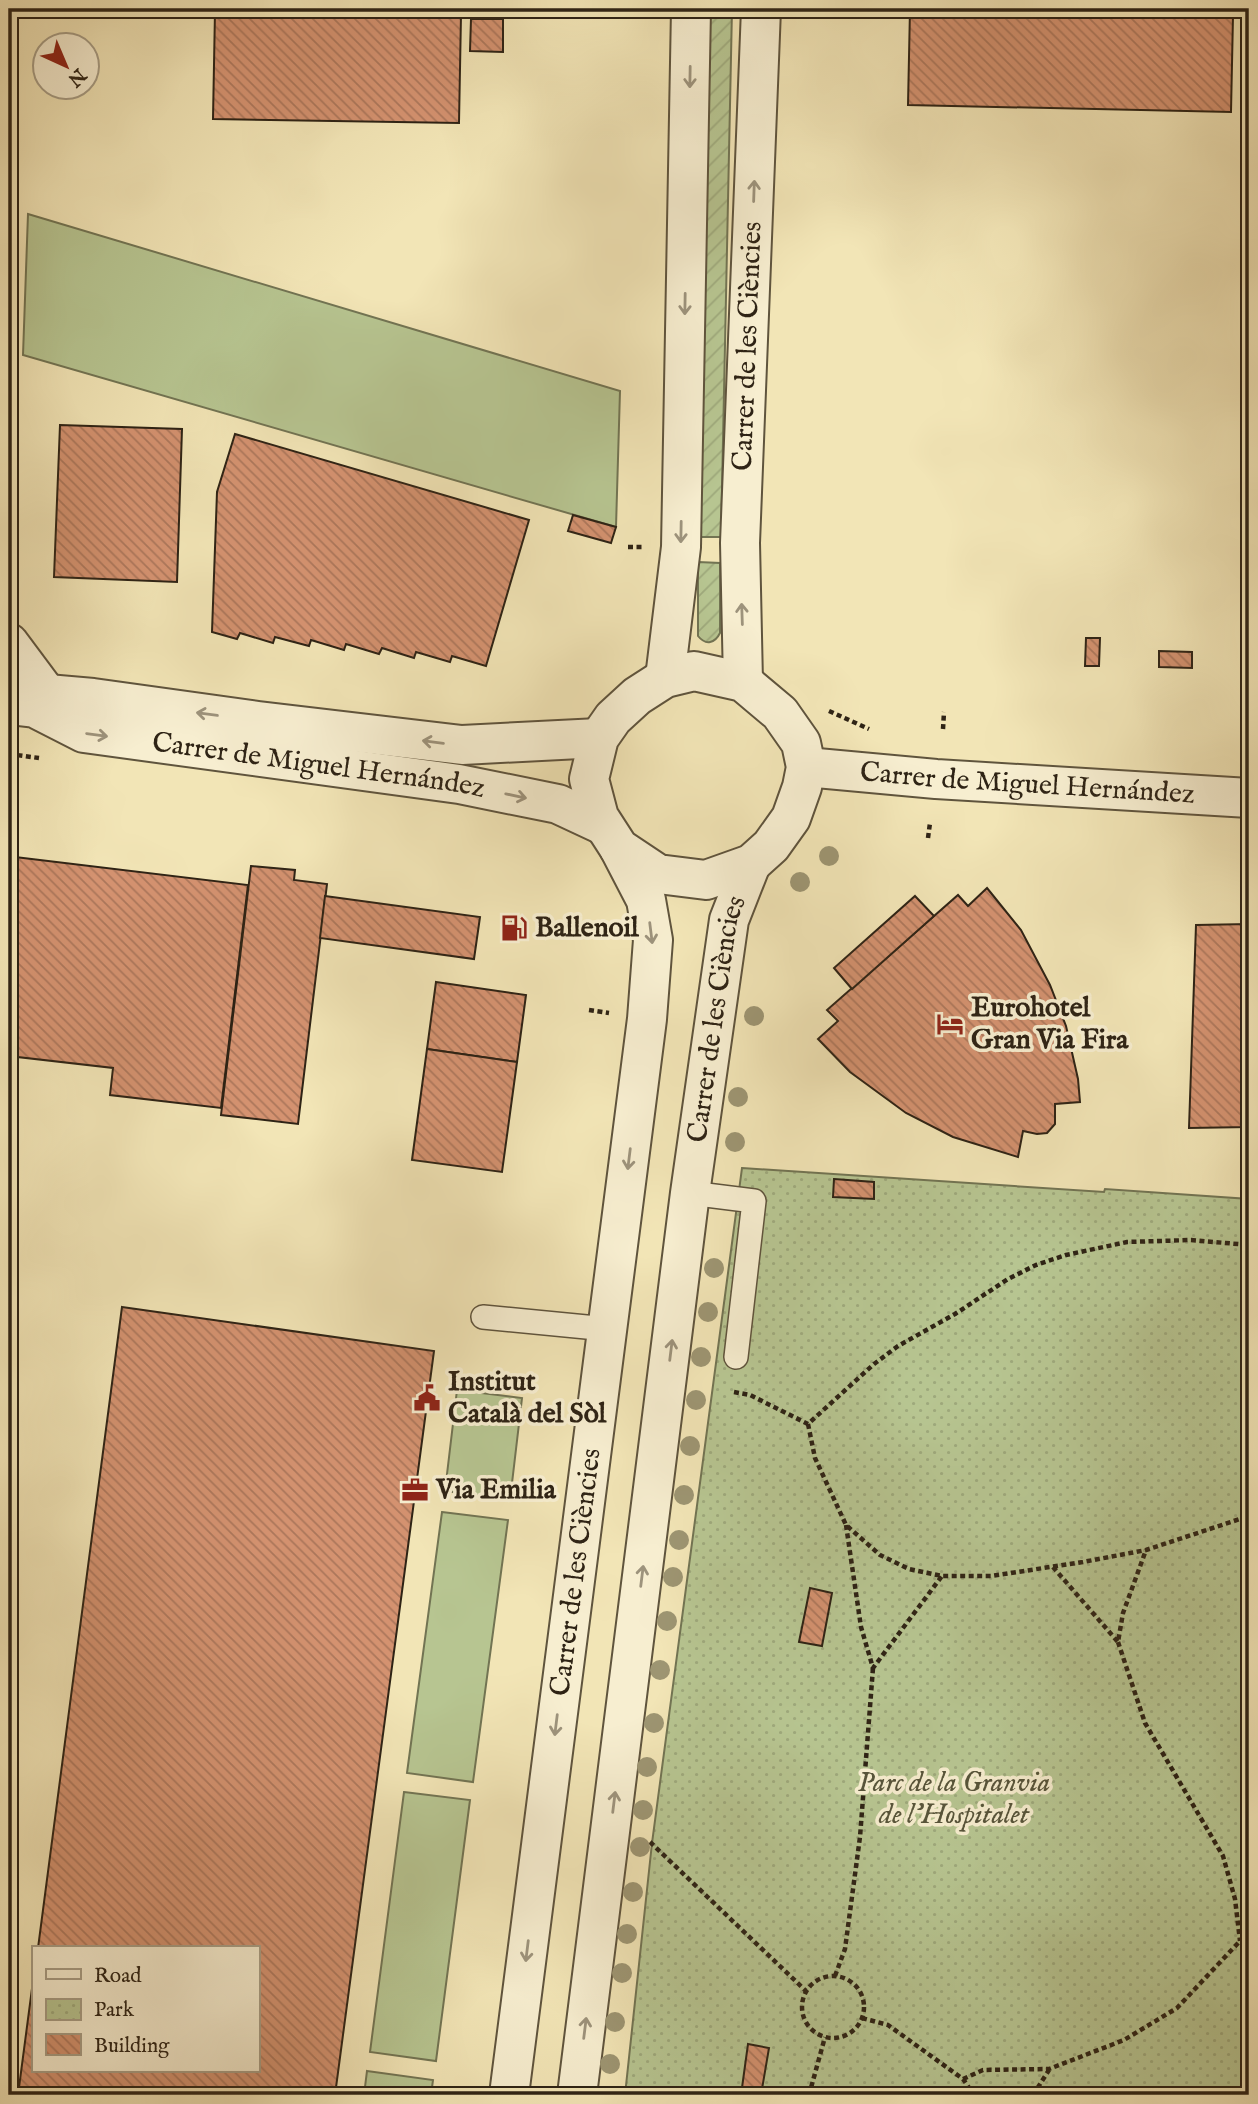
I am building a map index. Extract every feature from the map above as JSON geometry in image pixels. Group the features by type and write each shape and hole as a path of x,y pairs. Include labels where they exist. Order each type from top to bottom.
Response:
{"street":[{"path":"664,678 681,547 691,9"},
{"name":"Carrer de les Ciències","path":"743,682 740,543 761,9"},
{"path":"9,643 30,702"},
{"path":"694,671 743,682 780,713 801,743 806,767 792,818 771,846 751,864 706,880 658,874 611,836 599,817 589,779 599,738 613,718 637,696 664,678 694,671"},
{"name":"Carrer de Miguel Hernández","path":"30,702 93,698 463,745 599,738"},
{"name":"Carrer de Miguel Hernández","path":"30,702 84,733 459,784 558,804 611,836"},
{"name":"Carrer de Miguel Hernández","path":"806,767 936,779 1249,798"},
{"name":"Carrer de les Ciències","path":"509,2095 647,1019 653,940 646,900 611,836"},
{"name":"Carrer de les Ciències","path":"577,2095 690,1193 729,920 751,864"}],"lane":[{"path":"690,1193 754,1201 736,1357"},
{"path":"483,1317 607,1329"}],"path":[{"name":"Carrer de Miguel Hernández","path":"943,729 944,712"},
{"name":"Carrer de Miguel Hernández","path":"928,838 930,823"},
{"path":"589,1010 617,1014"},
{"path":"808,1424 874,1364 898,1346 1036,1265 1066,1255 1127,1242 1191,1240 1249,1245"},
{"path":"725,1390 750,1395 808,1424"},
{"path":"808,1424 815,1458 846,1525 860,1627 873,1668 860,1838 845,1949 835,1976"},
{"path":"846,1525 880,1555 909,1569 942,1576 991,1576 1146,1550 1249,1516"},
{"path":"1118,1642 1126,1604 1146,1550"},
{"path":"1053,1567 1118,1642 1145,1723 1223,1856 1235,1899 1240,1941"},
{"path":"873,1668 942,1576"},
{"path":"645,1835 806,1992"},
{"path":"1240,1941 1249,1942"},
{"path":"963,2080 983,2070 1049,2069 1124,2040 1177,2008 1240,1941"},
{"path":"835,1976 846,1979 855,1986 862,1995 864,2007 856,2028 836,2038 814,2032 803,2014 802,2002 813,1983 823,1977 835,1976"},
{"path":"862,2018 888,2025 963,2080 974,2095"},
{"path":"809,2095 825,2037"},
{"path":"1033,2095 1049,2069"}],"green space":[{"path":"710,9 732,9 721,537 699,537"},
{"path":"28,214 620,391 616,527 23,355"},
{"path":"698,562 720,563 720,633 710,642 698,636"},
{"name":"Parc de la Granvia de l'Hospitalet","path":"742,1168 1249,1199 1249,2095 625,2095 652,1843"},
{"path":"457,1390 522,1398 510,1500 445,1491"},
{"path":"442,1512 508,1520 473,1782 407,1773"},
{"path":"404,1792 470,1800 436,2061 370,2052"},
{"path":"367,2071 433,2080 431,2095 364,2095"}],"building":[{"path":"910,9 1241,9 1233,16 1231,112 908,105"},
{"path":"215,11 461,15 459,123 213,119"},
{"path":"471,19 503,19 503,52 470,51"},
{"path":"60,425 182,429 177,582 54,577"},
{"path":"235,434 529,520 486,666 452,656 450,662 416,652 414,658 382,648 379,654 346,644 344,650 311,640 309,646 275,637 273,643 240,633 237,639 212,632 217,492"},
{"path":"573,515 616,527 611,543 568,531"},
{"path":"1245,583 1249,583 1249,604 1244,604"},
{"path":"1086,638 1100,638 1099,666 1085,666"},
{"path":"1159,651 1192,652 1192,668 1159,667"},
{"path":"9,843 17,844 9,905"},
{"path":"15,857 248,885 221,1108 110,1095 113,1068 9,1056 9,905"},
{"path":"251,866 295,870 294,880 327,884 298,1124 221,1115"},
{"name":"Eurohotel Gran Via Fira","path":"987,888 1021,930 1050,985 1066,1026 1078,1079 1080,1102 1055,1104 1055,1124 1047,1133 1023,1131 1018,1157 953,1137 906,1113 850,1072 818,1039 838,1021 827,1010 958,895 968,906"},
{"path":"325,896 480,917 474,959 320,938"},
{"path":"915,896 934,916 852,989 834,968"},
{"path":"505,915 513,916 512,927 504,926"},
{"path":"1249,924 1249,1127 1189,1128 1196,925"},
{"path":"436,982 526,995 517,1062 427,1049"},
{"path":"427,1049 517,1062 502,1172 412,1160"},
{"path":"834,1179 874,1182 874,1199 833,1197"},
{"path":"122,1307 434,1351 335,2095 18,2095 32,1989 32,2072 259,2072 259,1946 38,1946"},
{"path":"810,1588 832,1593 822,1646 799,1642"},
{"path":"748,2044 769,2048 761,2095 741,2095"}],"place":[{"name":"Ballenoil","path":"514,928"},
{"name":"Eurohotel Gran Via Fira","path":"950,1024"},
{"name":"Institut Català del Sòl","path":"427,1398"},
{"name":"Via Emilia","path":"415,1490"}]}
